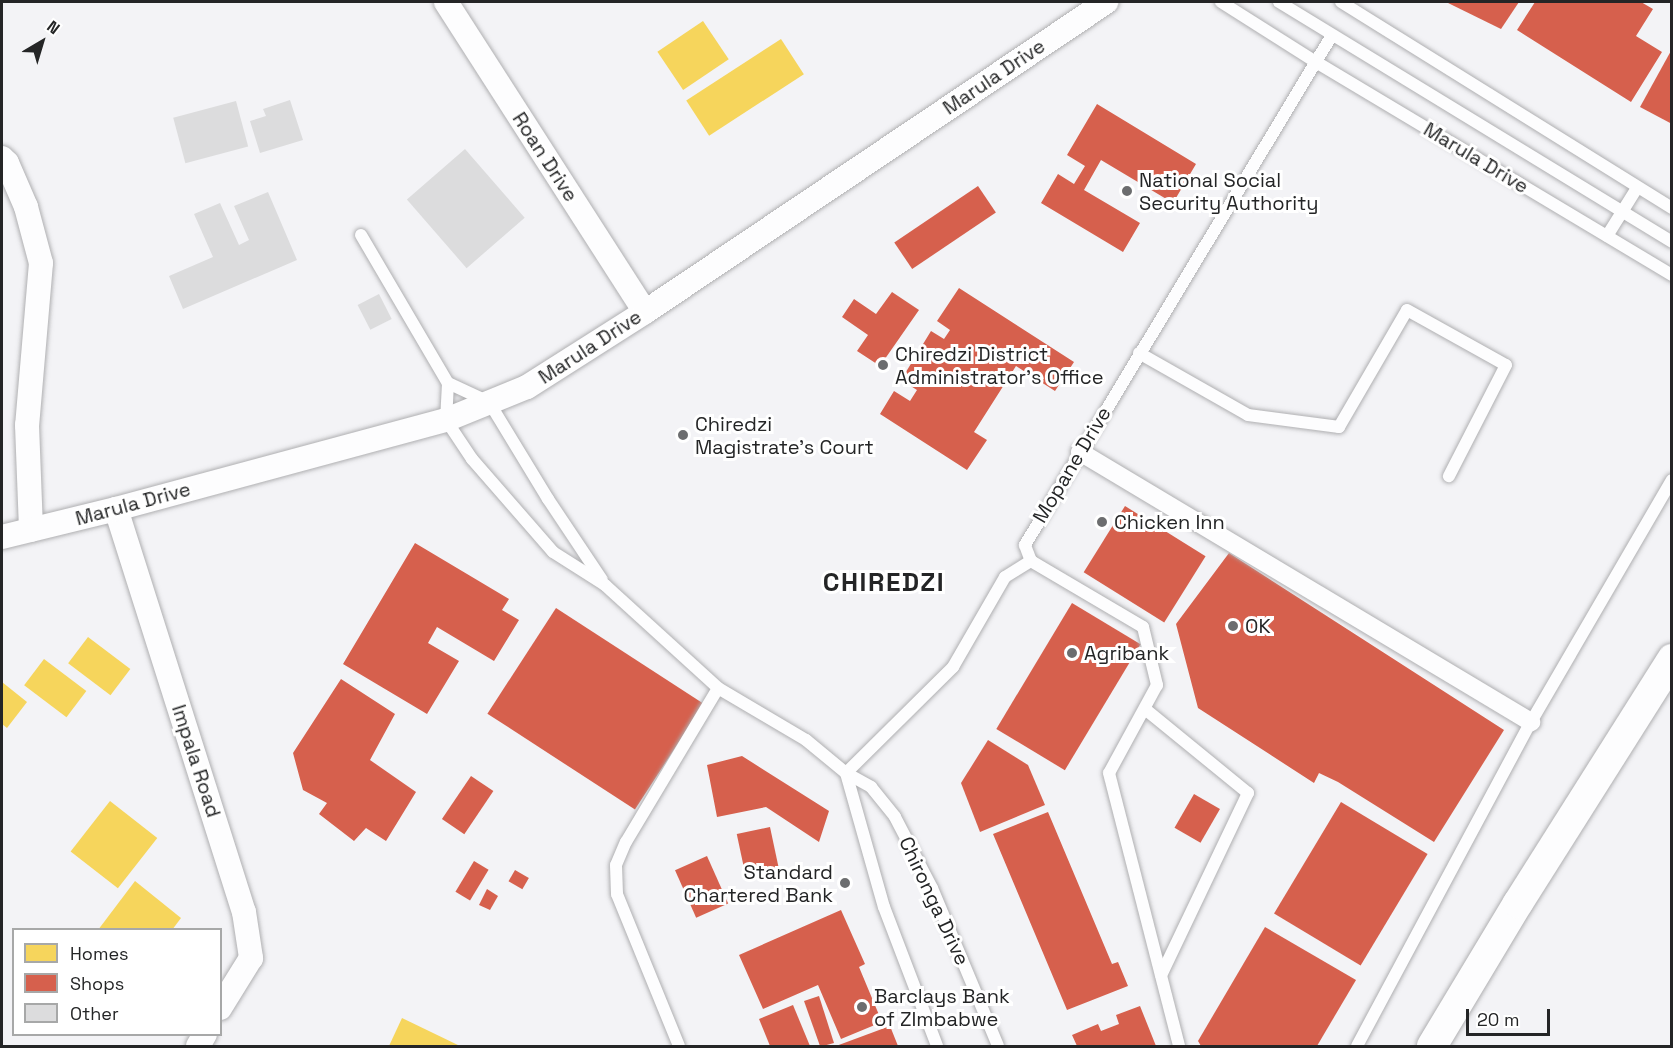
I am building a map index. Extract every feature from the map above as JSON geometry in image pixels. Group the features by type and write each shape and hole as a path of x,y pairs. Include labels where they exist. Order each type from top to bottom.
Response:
{"street":[{"name":"Roan Drive","path":"446,2 645,312"},
{"name":"Marula Drive","path":"2,537 116,509 446,420 526,387 645,312 1106,2"},
{"path":"2,159 7,163 26,207 42,263 27,424 31,530"},
{"path":"1080,452 1532,722"},
{"name":"Impala Road","path":"116,509 244,912 250,958 222,1005"},
{"path":"1432,1047 1518,903 1671,659"}],"lane":[{"name":"Marula Drive","path":"1221,2 1316,62 1671,275"},
{"name":"Marula Drive","path":"1279,2 1671,242"},
{"path":"1341,2 1671,208"},
{"name":"Mopane Drive","path":"1031,561 1024,545 1332,35"},
{"path":"1607,236 1638,188"},
{"path":"361,235 448,383 446,420 472,459 553,552 605,585"},
{"path":"1139,353 1248,415 1339,427 1407,310 1506,365 1449,476"},
{"path":"448,383 489,402 548,499 605,585"},
{"path":"1357,1047 1532,722 1671,480"},
{"path":"846,774 953,667 1005,577 1031,561 1143,627 1157,685 1109,773 1179,1047"},
{"name":"Chironga Drive","path":"605,585 718,688 806,740 846,774 871,787 895,817 932,888 998,1047"},
{"path":"679,1047 617,894 616,865 626,842 718,688"},
{"path":"1144,709 1248,793 1161,975"},
{"name":"Chironga Drive","path":"846,774 884,907 937,1047"}],"building: Homes":[{"path":"703,21 729,59 683,90 657,52"},
{"path":"781,39 804,74 709,136 686,101"},
{"path":"88,637 130,669 110,695 68,663"},
{"path":"44,659 86,691 66,717 24,685"},
{"path":"2,682 27,702 7,728 2,724"},
{"path":"110,801 157,838 118,888 71,851"},
{"path":"135,881 181,918 174,928 100,928"},
{"path":"402,1018 460,1046 389,1046"}],"building: Shops":[{"path":"1446,2 1519,2 1501,29"},
{"path":"1535,2 1641,2 1653,9 1636,36 1662,52 1631,102 1517,30"},
{"path":"1672,49 1672,124 1640,107"},
{"path":"1097,104 1196,164 1173,203 1101,160 1084,190 1140,223 1123,252 1041,203 1058,174 1074,184 1085,166 1067,155"},
{"path":"978,186 996,213 912,269 894,242"},
{"path":"959,288 1074,362 1055,391 1016,366 974,432 987,440 967,470 880,414 894,391 910,401 917,390 901,380 931,331 944,339 950,330 937,321"},
{"path":"892,292 919,310 880,366 857,351 868,335 842,317 854,299 876,314"},
{"path":"1125,506 1206,556 1164,622 1084,572"},
{"path":"415,543 509,599 502,610 519,620 494,661 437,627 428,643 459,661 427,714 343,664"},
{"path":"1229,553 1504,730 1434,842 1338,782 1319,773 1314,783 1198,708 1176,624"},
{"path":"1072,603 1141,644 1065,770 996,729"},
{"path":"556,608 704,704 635,810 487,714"},
{"path":"341,679 395,714 370,760 416,792 386,841 366,828 354,841 319,814 327,803 303,790 293,753"},
{"path":"988,740 1028,765 1045,805 980,832 961,783"},
{"path":"742,756 829,811 819,842 766,807 717,817 707,765"},
{"path":"471,776 493,791 464,834 442,819"},
{"path":"1194,794 1220,809 1200,843 1174,828"},
{"path":"1341,802 1428,854 1361,965 1274,913"},
{"path":"1048,812 1112,964 1118,962 1128,986 1067,1010 993,834"},
{"path":"770,827 779,870 746,877 737,834"},
{"path":"707,856 728,904 696,918 675,870"},
{"path":"474,861 489,870 470,901 455,892"},
{"path":"515,870 529,878 522,889 508,881"},
{"path":"487,889 498,896 490,910 479,905"},
{"path":"841,910 865,964 859,967 882,1022 841,1039 818,985 763,1009 739,955"},
{"path":"1265,927 1356,980 1317,1046 1201,1046 1198,1041"},
{"path":"819,996 834,1043 823,1046 820,1046 804,1001"},
{"path":"793,1005 810,1046 770,1046 759,1019"},
{"path":"1140,1006 1156,1046 1077,1046 1072,1035 1098,1024 1101,1031 1119,1024 1116,1015"},
{"path":"890,1026 898,1046 836,1046"}],"building: Other":[{"path":"290,100 303,140 260,153 250,121 266,116 263,109"},
{"path":"236,101 248,146 185,163 173,118"},
{"path":"465,149 525,218 467,268 407,200"},
{"path":"268,192 297,260 183,309 169,276 213,257 194,214 220,203 239,245 249,240 234,206"},
{"path":"379,294 392,319 370,330 358,305"}],"place":[{"name":"National Social Security Authority","path":"1127,191"},
{"name":"Chiredzi District Administrator's Office","path":"883,365"},
{"name":"Chiredzi Magistrate's Court","path":"683,435"},
{"name":"Chicken Inn","path":"1102,522"},
{"name":"OK","path":"1233,626"},
{"name":"Agribank","path":"1072,653"},
{"name":"Standard Chartered Bank","path":"845,883"},
{"name":"Barclays Bank of ZImbabwe","path":"862,1007"}],"district":[{"name":"CHIREDZI","path":"884,583"}]}
